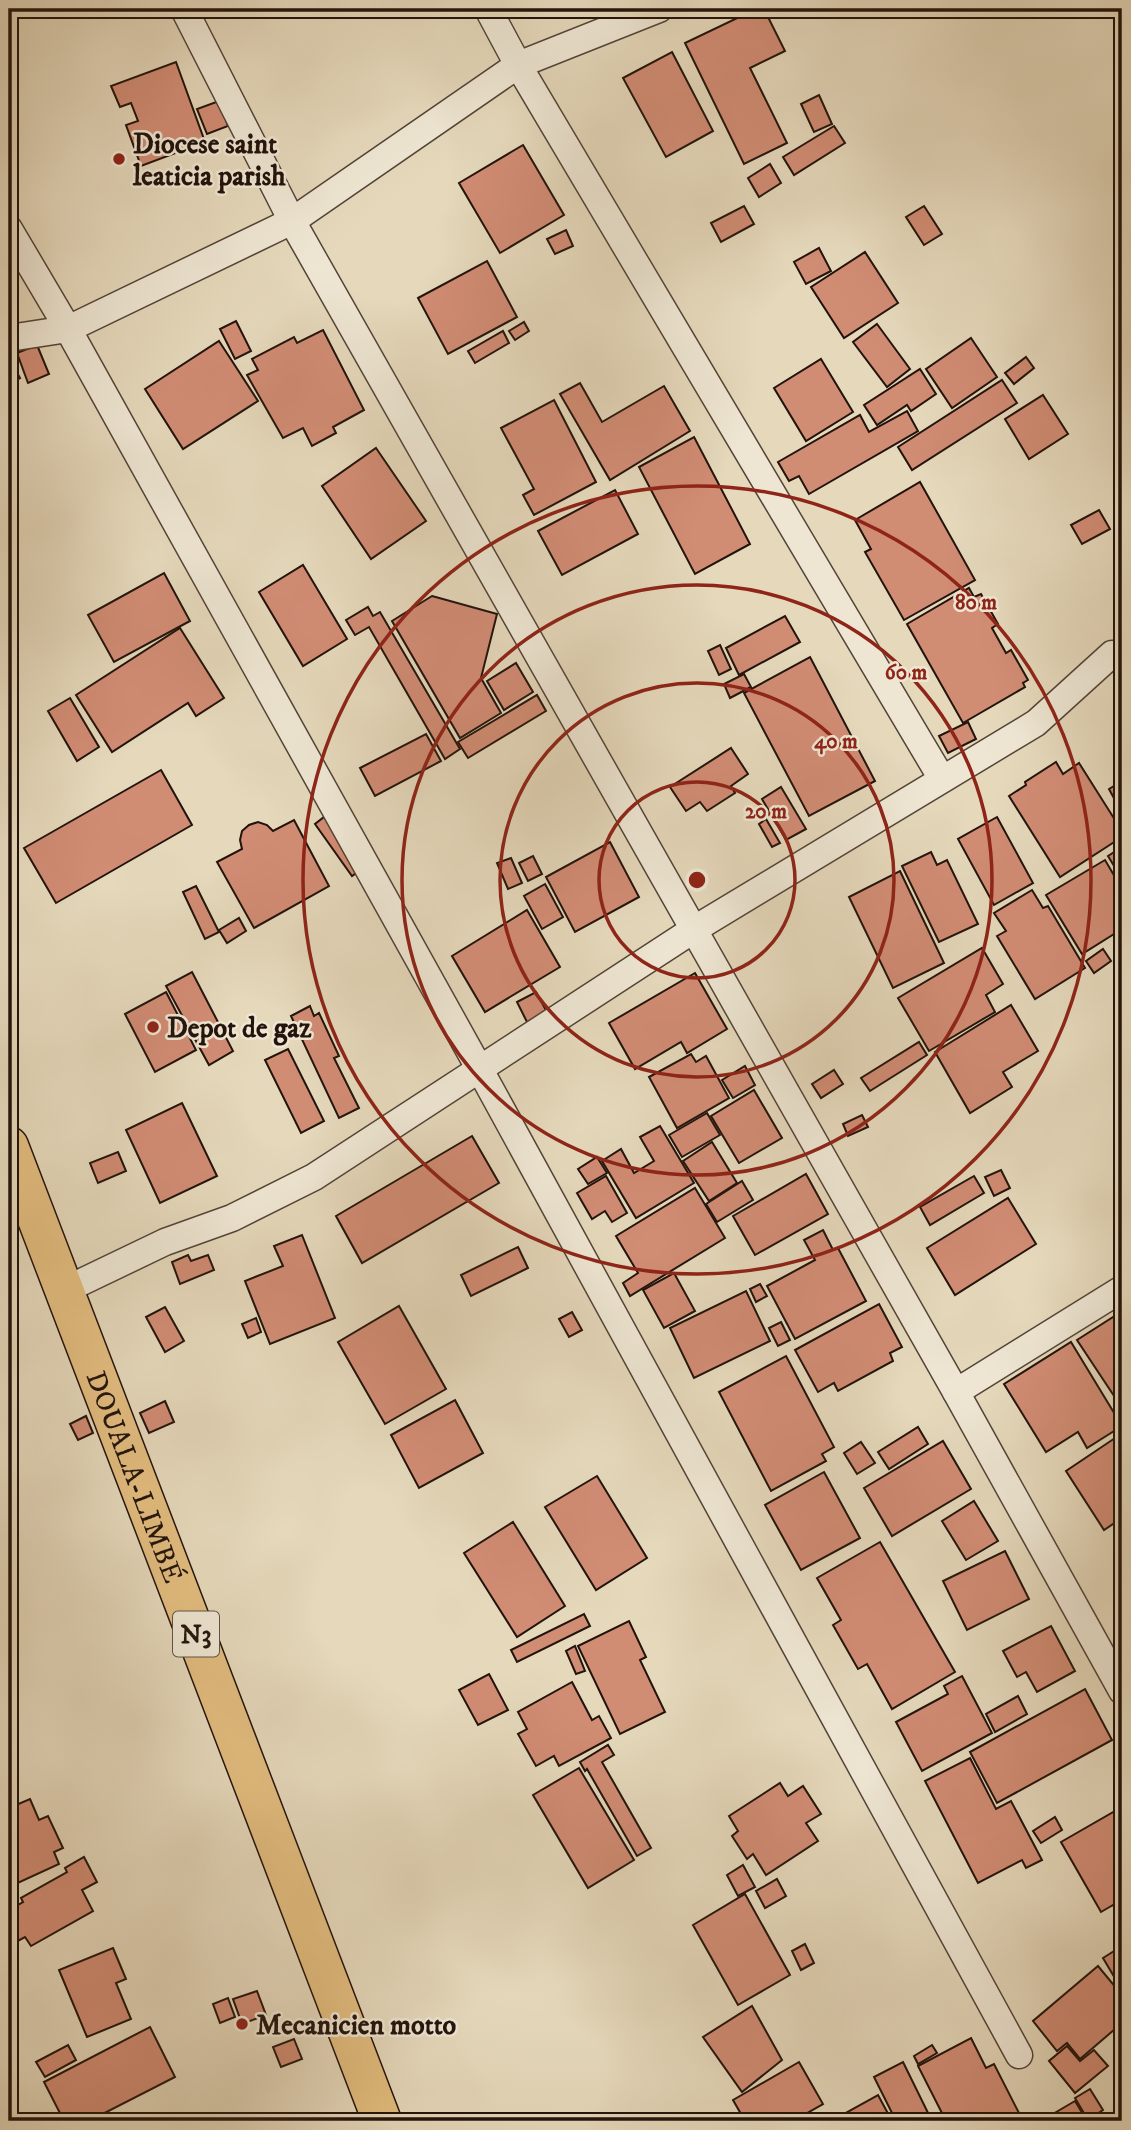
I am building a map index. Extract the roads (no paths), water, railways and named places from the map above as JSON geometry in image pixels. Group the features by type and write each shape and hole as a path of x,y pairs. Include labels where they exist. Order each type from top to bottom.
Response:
{"highway":[{"name":"DOUALA-LIMBÉ","path":"9,1146 382,2121"}],"street":[{"path":"184,9 292,221 957,1392 1122,1691"},
{"path":"488,9 518,65 942,779"},
{"path":"9,338 68,329 292,221 518,65 659,9"},
{"path":"9,229 68,329 479,1068 1019,2054"},
{"path":"65,1290 165,1241 232,1218 314,1177 693,930 1036,723 1112,653"},
{"path":"957,1392 1122,1289"}],"place":[{"name":"Diocese saint leaticia parish","path":"119,159"},
{"name":"Depot de gaz","path":"153,1027"},
{"name":"Mecanicien motto","path":"242,2024"}]}
